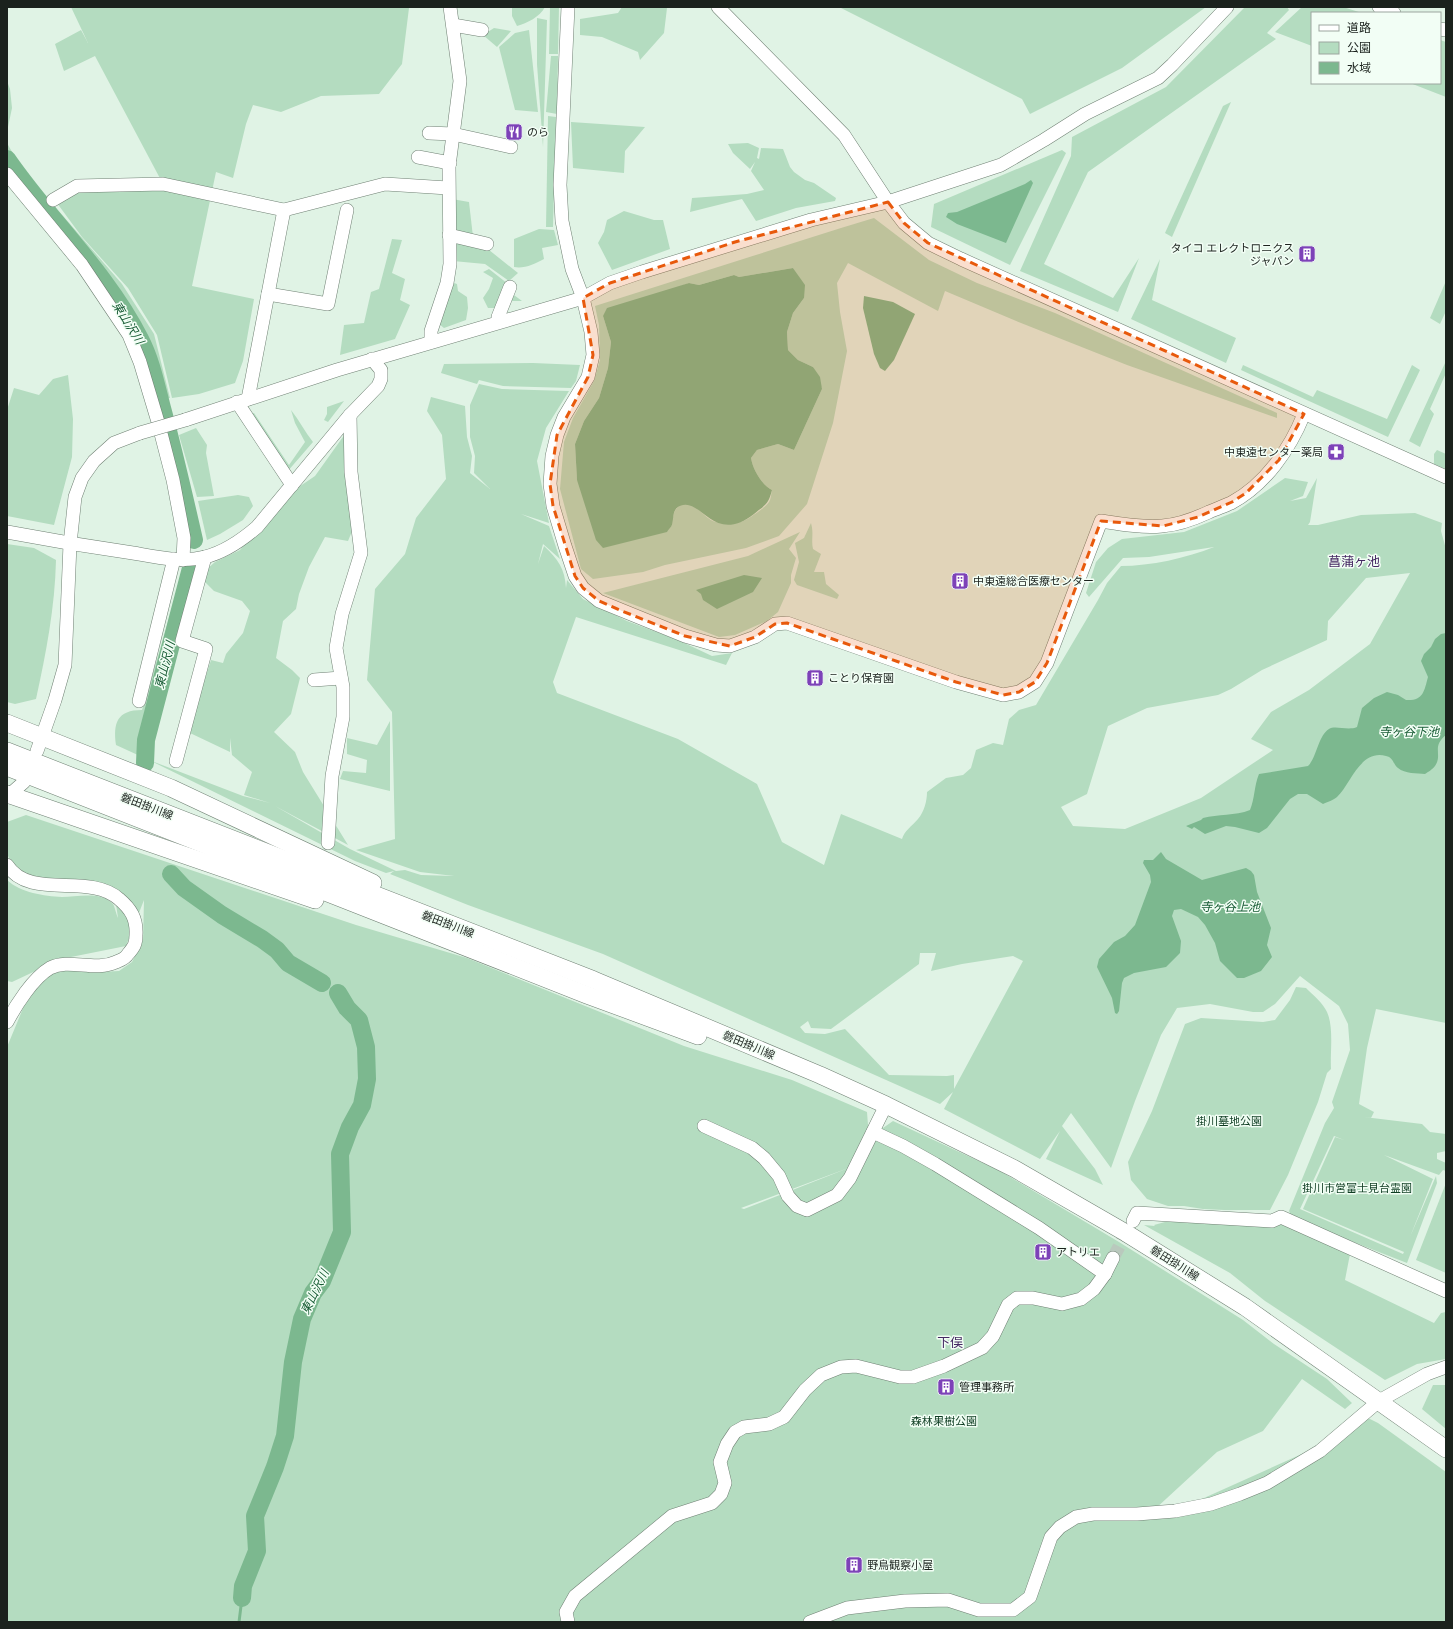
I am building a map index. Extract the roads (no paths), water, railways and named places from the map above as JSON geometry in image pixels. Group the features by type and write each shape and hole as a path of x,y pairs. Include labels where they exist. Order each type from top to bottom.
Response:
{"main road":[{"path":"7,723 40,744 171,788 390,891 539,952 594,980"},
{"name":"磐田掛川線","path":"7,752 594,980 820,1075 886,1105 1015,1169 1126,1233 1245,1307 1446,1449"},
{"name":"磐田掛川線","path":"7,767 587,995 702,1037 818,1082 886,1105"},
{"path":"7,795 397,927 468,948"}],"street":[{"path":"431,342 431,331 446,283 450,264 448,188 460,81 450,7"},
{"path":"568,7 561,197 562,221 572,269 582,298 591,332 593,356 588,377 564,417 557,435 552,456 550,484 554,506 575,576 583,588 599,601 685,636 716,645 730,646 755,637 775,624 786,623 956,682 1003,695 1019,692 1035,682 1047,663 1101,521 1148,527 1163,526 1198,517 1232,502 1246,493 1277,462 1290,443 1304,414"},
{"path":"718,7 844,135 888,202 904,223 928,243 1446,477"},
{"path":"40,744 65,665 70,544 75,497 82,478 94,461 114,443 140,433 185,420 372,359 582,298 610,283 735,242 812,220 888,202 1001,165 1085,114 1158,78 1227,7"},
{"path":"1379,7 1392,12"},
{"path":"453,25 482,30"},
{"path":"429,133 453,134 511,147"},
{"path":"418,157 450,162"},
{"path":"7,174 82,265 130,335 140,362 158,422 173,480 184,538 139,701"},
{"path":"53,200 77,186 163,184 284,210 385,184 448,188"},
{"path":"284,210 268,294 242,401 287,480 292,485"},
{"path":"268,294 328,304 347,210"},
{"path":"449,235 488,244"},
{"path":"499,322 498,317 510,287"},
{"path":"7,532 70,544 178,559 205,557 225,550 242,540 257,527 350,415 378,386 381,379 381,370 372,359"},
{"path":"328,843 332,776 343,717 341,678 336,648 340,621 361,553 351,472 350,415"},
{"path":"176,761 206,649 182,641 205,557"},
{"path":"314,680 341,678"},
{"path":"7,795 24,782"},
{"path":"7,865 16,876 31,882 102,888 113,893 131,911 136,923 136,933 135,945 125,958 108,966 97,967 67,965 52,968 38,977 7,1022"},
{"path":"704,1126 752,1148 764,1158 779,1176 788,1196 797,1206 808,1210 837,1195 850,1178 886,1105"},
{"path":"873,1132 903,1146 935,1164 1039,1228 1105,1274"},
{"path":"1133,1221 1137,1214 1272,1221 1281,1217 1446,1291"},
{"path":"568,1622 566,1612 578,1593 672,1516 712,1503 721,1494 725,1483 720,1462 727,1444 735,1432 744,1427 769,1424 784,1417 804,1390 821,1375 841,1367 856,1366 900,1377 913,1377 944,1366 982,1348 993,1336 1008,1305 1017,1298 1033,1298 1062,1304 1081,1299 1094,1289 1105,1274 1113,1258"},
{"path":"810,1622 847,1608 905,1600 948,1600 980,1610 1013,1610 1030,1597 1051,1538 1060,1527 1076,1517 1093,1514 1137,1514 1175,1511 1211,1504 1267,1483 1320,1451 1379,1401 1427,1374 1446,1367"}],"water":[{"path":"1031,180 1033,183 1006,243 957,224 946,217 948,213 957,212 1025,184"},
{"path":"793,268 805,285 804,298 793,313 787,332 788,350 798,360 813,367 820,377 822,389 794,450 778,444 757,450 751,458 758,477 768,488 772,490 768,502 754,514 740,522 728,525 718,523 688,505 680,506 674,511 672,525 667,532 603,548 596,540 577,480 575,444 584,421 599,398 608,368 611,342 603,316 607,308 689,283 699,285 734,275 739,277"},
{"path":"864,296 893,302 915,314 894,360 885,371 880,368 874,354 863,308"},
{"path":"744,575 762,578 753,592 717,609 703,600 701,594 696,590"},
{"name":"寺ヶ谷下池","path":"1446,633 1446,735 1439,743 1438,758 1435,766 1425,774 1411,773 1401,770 1395,765 1392,759 1386,756 1377,755 1363,762 1336,798 1323,804 1307,794 1298,794 1290,799 1267,828 1259,833 1226,826 1205,834 1194,827 1192,829 1186,826 1203,818 1250,810 1259,774 1308,766 1314,757 1325,732 1332,728 1357,727 1362,708 1374,698 1387,692 1398,695 1406,700 1412,700 1419,697 1424,691 1428,677 1421,661 1424,654 1431,647 1435,639 1441,634"},
{"name":"寺ヶ谷上池","path":"1161,852 1166,859 1202,880 1246,868 1251,871 1254,875 1257,892 1271,928 1267,945 1272,957 1261,971 1244,978 1237,978 1220,961 1215,943 1205,925 1198,917 1181,909 1174,910 1172,916 1181,941 1180,953 1166,967 1134,973 1124,978 1122,983 1119,1011 1117,1014 1115,1013 1112,998 1097,967 1099,959 1114,942 1125,936 1135,925 1151,882 1150,875 1143,863 1144,860 1153,860"}],"waterway":[{"name":"東山沢川","path":"7,159 23,182 111,291 140,339 147,355 155,382 175,458 194,540"},
{"name":"東山沢川","path":"145,763 146,740 191,568"},
{"name":"東山沢川","path":"171,874 184,888 222,915 262,939 277,950 288,963 322,983"},
{"name":"東山沢川","path":"242,1598 243,1586 257,1551 255,1516 275,1467 285,1436 293,1362 302,1319 313,1293 322,1281 342,1232 340,1154 350,1127 362,1105 367,1079 366,1047 359,1020 347,1008 338,993"},
{"path":"239,1622 242,1598"}],"tunnel":[{"path":"1113,1258 1130,1226"}],"place":[{"name":"のら","path":"514,132"},
{"name":"タイコ エレクトロニクス ジャパン","path":"1307,254"},
{"name":"中東遠センター薬局","path":"1336,452"},
{"name":"中東遠総合医療センター","path":"960,581"},
{"name":"ことり保育園","path":"815,678"},
{"name":"アトリエ","path":"1043,1252"},
{"name":"管理事務所","path":"946,1387"},
{"name":"野鳥観察小屋","path":"854,1565"}],"district":[{"name":"菖蒲ヶ池","path":"1354,561"},
{"name":"下俣","path":"950,1342"}],"park label":[{"name":"掛川墓地公園","path":"1229,1121"},
{"name":"掛川市営富士見台霊園","path":"1357,1188"},
{"name":"森林果樹公園","path":"944,1421"}]}
